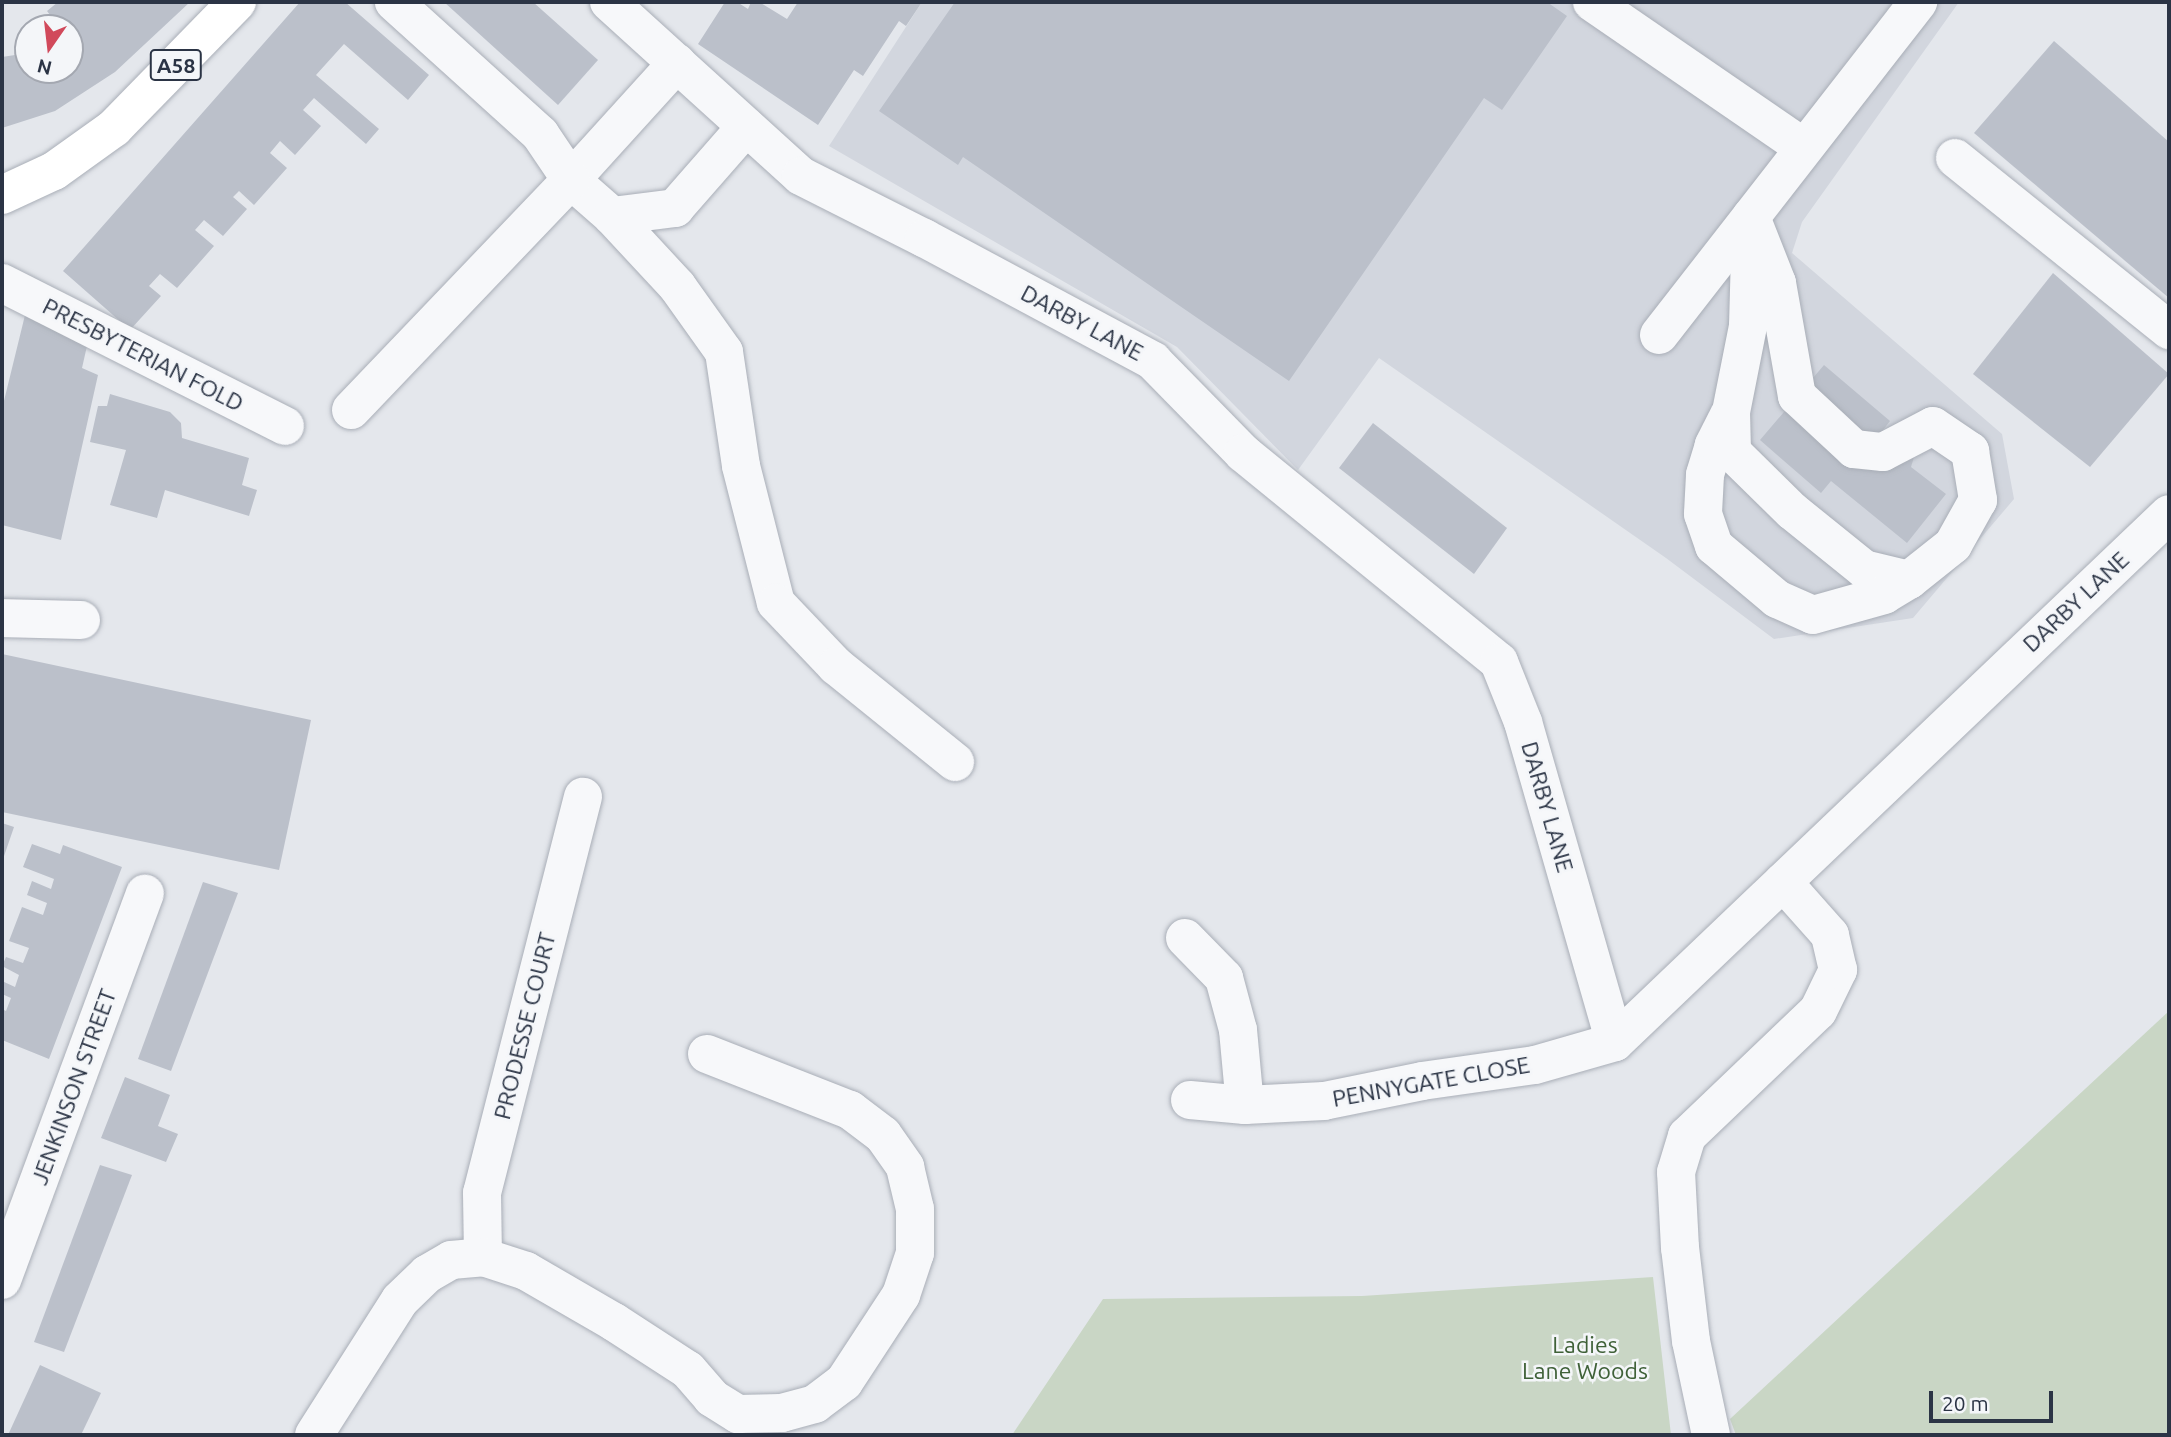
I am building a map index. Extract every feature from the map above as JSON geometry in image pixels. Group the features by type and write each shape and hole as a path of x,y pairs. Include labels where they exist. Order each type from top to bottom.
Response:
{"highway":[{"name":"A58","path":"2,195 54,171 114,128 237,2"}],"street":[{"path":"394,2 540,134 571,180 612,216 677,286 724,352 741,466 776,603 836,666 955,762"},
{"path":"1592,2 1803,147"},
{"path":"1659,335 1918,2"},
{"name":"DARBY LANE","path":"623,14 801,176 1153,360 1243,453 1499,662 1523,722 1615,1042 2169,514"},
{"path":"351,410 571,180 677,63"},
{"path":"612,216 675,208 746,127"},
{"path":"1955,158 2169,330"},
{"path":"1751,217 1748,326 1731,412 1732,452 1792,511 1864,569 1909,580"},
{"path":"1731,412 1714,445 1705,475 1703,514 1714,546 1777,599 1814,615 1884,595 1909,580 1953,545 1978,500 1969,451 1933,426 1883,452 1854,449 1797,396 1777,283 1751,217"},
{"name":"PRESBYTERIAN FOLD","path":"2,283 285,426"},
{"path":"2,618 82,620"},
{"name":"PRODESSE COURT","path":"483,1256 482,1193 583,797"},
{"path":"1711,1435 1691,1341 1680,1248 1676,1172 1687,1136 1818,1011 1838,970 1829,935 1783,882"},
{"name":"JENKINSON STREET","path":"2,1280 145,894"},
{"path":"1185,938 1224,978 1238,1030 1245,1105"},
{"name":"PENNYGATE CLOSE","path":"1190,1100 1245,1105 1324,1101 1422,1081 1535,1065 1615,1042"},
{"path":"314,1435 400,1300 427,1274 451,1260 483,1256 526,1272 614,1322 688,1370 735,1424 815,1404 844,1381 901,1295 915,1253 915,1209 905,1167 883,1135 850,1110 778,1095 707,1054"}],"shaded area":[{"path":"922,2 1959,2 1802,222 1792,253 2002,434 2014,499 1913,618 1774,639 1666,558 1379,358 1298,470 1177,347 829,146"}],"green space":[{"path":"2169,1011 2169,1435 1736,1435 1730,1419"},
{"name":"Ladies Lane Woods","path":"1653,1277 1671,1435 1012,1435 1103,1299 1362,1296"}],"building":[{"path":"58,2 190,2 115,72 55,111 2,128 2,57 14,55 14,84 84,84 84,14 49,14 47,11"},
{"path":"300,2 345,2 429,75 408,100 344,44 316,75 379,129 366,144 314,98 303,110 321,126 295,155 280,141 270,153 287,168 254,205 239,191 233,197 247,209 223,236 204,220 195,230 214,246 177,288 160,274 149,286 161,296 130,330 63,271"},
{"path":"444,2 533,2 598,60 558,105"},
{"path":"725,2 737,2 748,9 751,2 759,2 787,19 798,2 922,2 906,26 899,21 863,76 854,70 818,125 698,44"},
{"path":"955,2 1547,2 1567,16 1502,110 1484,98 1289,381 963,157 958,165 879,111"},
{"path":"2054,41 2169,142 2169,298 1974,133"},
{"path":"2053,273 2169,374 2090,467 1973,374"},
{"path":"26,311 89,337 82,368 98,375 61,540 2,525 2,409"},
{"path":"1824,365 1890,421 1883,430 1914,457 1911,467 1946,494 1907,543 1831,481 1821,493 1760,440"},
{"path":"110,394 170,412 181,423 182,438 249,458 242,485 257,490 249,516 165,490 157,518 110,505 126,450 90,442 98,406 107,406"},
{"path":"1373,423 1507,528 1474,574 1339,468"},
{"path":"2,654 311,720 279,870 2,812"},
{"path":"2,823 14,827 2,862"},
{"path":"32,844 60,854 63,845 122,867 49,1059 2,1040 2,1009 6,1011 11,998 2,994 2,981 15,987 19,975 2,966 6,957 23,963 29,948 9,941 22,907 43,915 47,903 27,895 32,881 51,889 54,879 23,867"},
{"path":"203,882 238,893 171,1071 138,1059"},
{"path":"125,1077 170,1095 158,1126 178,1134 166,1162 101,1138"},
{"path":"100,1165 132,1175 64,1352 34,1342"},
{"path":"40,1365 101,1393 81,1435 8,1435"}]}
